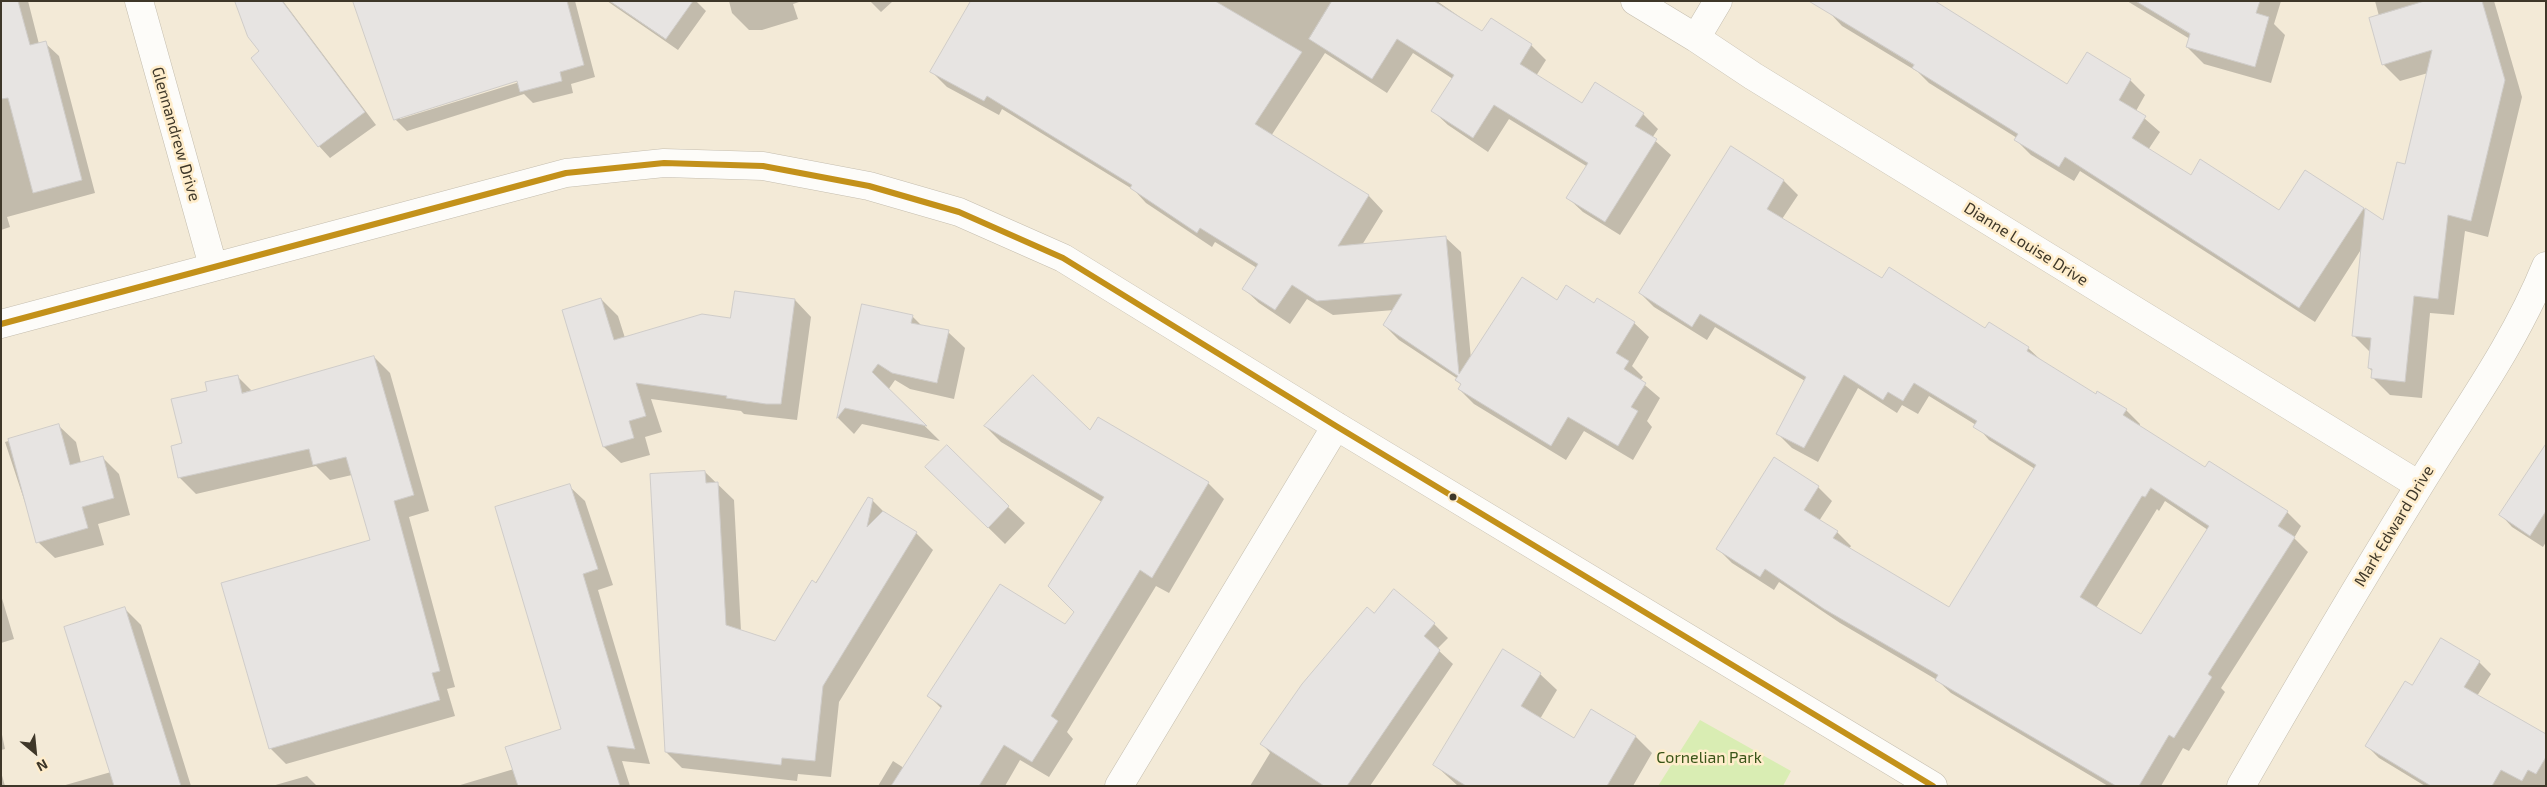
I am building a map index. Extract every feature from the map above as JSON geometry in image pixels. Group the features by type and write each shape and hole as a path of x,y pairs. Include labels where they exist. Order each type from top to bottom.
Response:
{"street":[{"name":"Glennandrew Drive","path":"139,1 213,266"},
{"name":"Dianne Louise Drive","path":"1635,1 1753,76 2419,485"},
{"path":"1696,38 1718,1"},
{"path":"1,324 566,173 664,163 763,166 869,186 959,212 1063,258 1336,426 1933,786"},
{"name":"Mark Edward Drive","path":"2241,786 2419,485 2495,364 2533,299 2546,266"},
{"path":"1119,786 1336,426"}],"green space":[{"name":"Cornelian Park","path":"1700,720 1791,771 1783,786 1658,786"}],"building":[{"path":"1,1 18,1 30,45 46,41 82,180 33,193 8,98 1,99"},
{"path":"235,1 282,1 365,112 318,147 251,58 259,51 248,37"},
{"path":"353,1 567,1 584,65 560,72 562,81 520,92 517,81 394,120"},
{"path":"610,1 693,1 666,39"},
{"path":"971,1 1215,1 1302,52 1255,124 1369,195 1338,246 1446,236 1459,374 1522,277 1557,300 1566,285 1594,303 1597,298 1635,322 1616,353 1629,361 1624,369 1646,383 1631,407 1638,411 1618,446 1568,417 1551,446 1458,389 1461,384 1455,380 1458,376 1383,325 1402,294 1317,301 1292,285 1275,310 1242,289 1258,264 1200,228 1197,233 1130,188 1132,185 987,96 984,101 930,72"},
{"path":"1332,1 1434,1 1482,31 1491,18 1532,44 1520,64 1582,103 1595,82 1644,113 1635,126 1657,139 1605,222 1566,198 1588,163 1494,105 1473,138 1431,111 1454,75 1397,39 1372,79 1309,39"},
{"path":"1809,1 1935,1 2067,84 2087,52 2131,79 2119,100 2146,116 2132,138 2191,175 2200,159 2279,210 2305,170 2364,208 2299,308 2065,157 2059,167 2014,140 2018,134 1912,68 1914,65"},
{"path":"2136,1 2260,1 2256,13 2269,17 2255,67 2186,47 2190,34"},
{"path":"2425,1 2482,1 2505,80 2471,221 2448,215 2438,299 2414,296 2405,382 2371,378 2372,369 2368,368 2371,338 2352,336 2365,208 2383,220 2397,162 2405,164 2432,50 2382,65 2369,18"},
{"path":"1731,146 1784,180 1767,209 1882,278 1889,267 1985,328 1989,322 2029,347 2027,351 2096,394 2097,391 2127,409 2123,415 2205,467 2209,461 2288,511 2278,526 2295,537 2208,674 2212,677 2174,738 2169,735 2139,786 2116,786 1935,680 1938,675 1824,609 1765,569 1760,577 1716,549 1774,457 1819,486 1804,510 1838,531 1833,538 1949,607 2036,465 1973,427 1977,421 1914,383 1903,401 1888,392 1883,400 1844,375 1804,448 1776,434 1806,377 1700,314 1692,327 1639,293","holes":["2151,488 2209,526 2141,634 2080,597 2142,496 2145,497"]},
{"path":"735,291 795,299 781,404 766,404 726,398 727,396 636,383 646,416 629,421 634,438 603,447 562,310 601,298 614,340 702,314 730,318"},
{"path":"862,304 913,315 911,323 949,330 937,383 892,373 878,364 872,372 927,426 845,408 837,418"},
{"path":"374,356 414,495 394,501 440,671 432,673 440,700 269,749 221,583 370,540 346,457 313,465 309,449 178,478 171,446 182,443 171,399 207,391 205,382 238,375 242,393"},
{"path":"1033,375 1090,430 1098,417 1209,482 1152,578 1140,570 1051,716 1058,721 1032,762 1004,745 979,786 891,786 942,706 927,696 1000,584 1065,624 1074,612 1048,586 1104,497 984,426"},
{"path":"59,424 70,465 103,456 114,498 82,507 88,528 36,543 8,439"},
{"path":"2546,444 2546,511 2530,536 2499,515"},
{"path":"947,445 1009,506 988,528 925,467"},
{"path":"705,471 706,483 718,482 726,625 775,641 812,580 816,583 868,497 873,499 867,527 883,511 917,532 823,686 815,761 782,758 781,765 665,752 650,474"},
{"path":"570,484 598,569 583,574 635,749 607,746 620,786 518,786 505,747 561,729 495,507"},
{"path":"1394,589 1435,623 1424,636 1440,650 1347,786 1324,786 1260,744 1302,684 1367,607 1374,613"},
{"path":"125,607 181,786 114,786 64,627"},
{"path":"2441,638 2480,661 2464,687 2546,734 2546,757 2536,774 2528,770 2522,781 2501,770 2492,786 2431,786 2365,746 2405,681 2412,685"},
{"path":"1503,649 1541,673 1521,706 1574,738 1591,709 1636,736 1607,786 1466,786 1433,765"}],"transit line":[{"path":"1,324 566,173 664,163 763,166 869,186 959,212 1063,258 1336,426 1933,786"}]}
